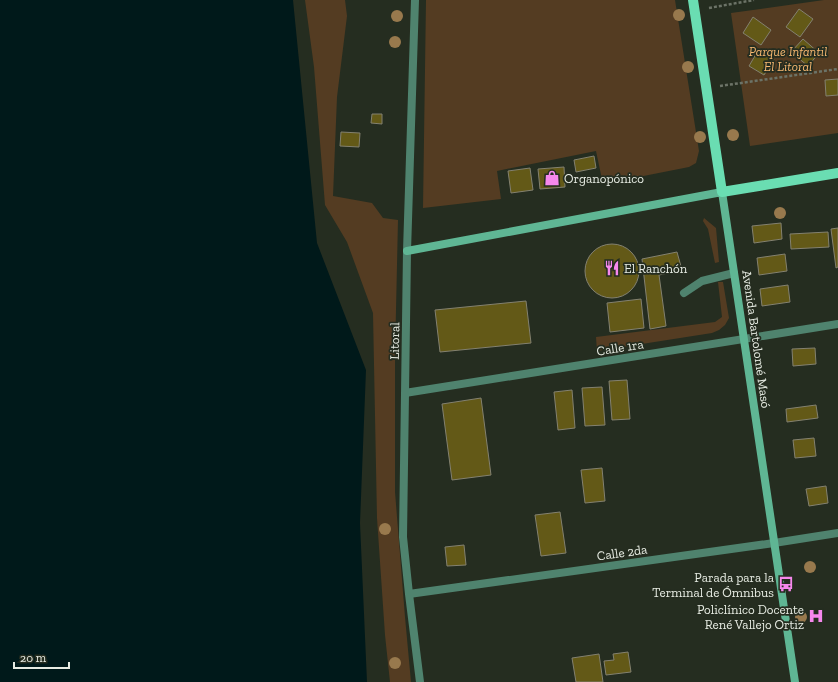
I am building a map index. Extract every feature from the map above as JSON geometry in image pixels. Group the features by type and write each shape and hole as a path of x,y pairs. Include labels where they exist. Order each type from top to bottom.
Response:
{"main road":[{"name":"Avenida Bartolomé Masó","path":"693,0 795,682"},
{"path":"407,250 838,172"}],"street":[{"name":"Litoral","path":"415,0 407,250 403,537 420,682"},
{"path":"684,293 702,281 734,273"},
{"name":"Calle 1ra","path":"405,393 838,324"},
{"name":"Calle 2da","path":"409,594 838,533"}],"path":[{"path":"704,9 754,0"},
{"path":"706,88 838,69"}],"green space":[{"path":"305,0 345,0 347,16 337,97 333,196 372,203 383,218 398,220 395,355 395,492 411,682 390,682 385,635 377,518 373,313 347,242 325,205 314,67"},
{"path":"426,0 675,0 699,151 696,163 689,167 603,184 596,151 497,171 501,199 423,208"},
{"name":"Parque Infantil El Litoral","path":"824,0 838,0 838,133 750,146 731,13"},
{"path":"704,218 716,228 719,262 715,263 708,229 703,221"},
{"path":"718,282 723,282 729,318 725,325 719,330 712,333 597,351 596,337 715,322 722,317"}],"water":[{"path":"0,0 293,0 317,243 366,370 360,523 367,682 0,682"}],"building":[{"path":"799,9 813,19 800,37 786,27"},
{"path":"753,17 771,30 761,45 743,33"},
{"path":"803,39 819,53 808,66 791,52"},
{"path":"759,49 774,59 764,75 749,66"},
{"path":"838,79 838,95 826,96 825,80"},
{"path":"372,114 382,114 382,124 371,123"},
{"path":"341,132 360,133 359,147 340,146"},
{"path":"594,156 596,168 576,172 574,160"},
{"name":"Organopónico","path":"564,167 565,187 540,189 538,169"},
{"path":"530,168 533,190 511,193 508,171"},
{"path":"781,223 782,239 754,243 752,226"},
{"path":"838,228 838,267 836,268 831,229"},
{"path":"828,232 829,247 791,249 790,234"},
{"name":"El Ranchón","path":"607,244 617,244 627,248 635,256 639,266 639,276 635,286 627,294 617,298 607,298 597,294 589,286 585,276 585,266 589,256 597,248"},
{"path":"677,252 682,270 659,275 666,326 650,329 642,259"},
{"path":"785,254 787,271 759,275 757,258"},
{"path":"788,285 790,302 762,306 760,289"},
{"path":"641,299 644,328 610,332 607,303"},
{"path":"526,301 531,343 440,352 435,310"},
{"path":"815,348 816,364 793,366 792,349"},
{"path":"627,380 630,419 612,420 609,381"},
{"path":"602,387 605,425 585,426 582,388"},
{"path":"572,390 575,428 558,430 554,392"},
{"path":"481,398 491,475 452,480 442,404"},
{"path":"816,405 818,418 787,422 786,409"},
{"path":"814,438 816,456 795,458 793,440"},
{"path":"602,468 605,501 585,503 581,470"},
{"path":"826,486 828,503 809,506 806,489"},
{"path":"560,512 566,553 541,556 535,515"},
{"path":"464,545 466,565 447,566 445,547"},
{"path":"628,652 631,672 606,675 604,661 614,660 613,654"},
{"path":"599,654 603,682 576,682 572,658"}],"place":[{"name":"Organopónico","path":"552,178"},
{"name":"El Ranchón","path":"612,268"},
{"name":"Parada para la Terminal de Ómnibus","path":"786,584"},
{"name":"Policlínico Docente René Vallejo Ortiz","path":"816,616"}]}
